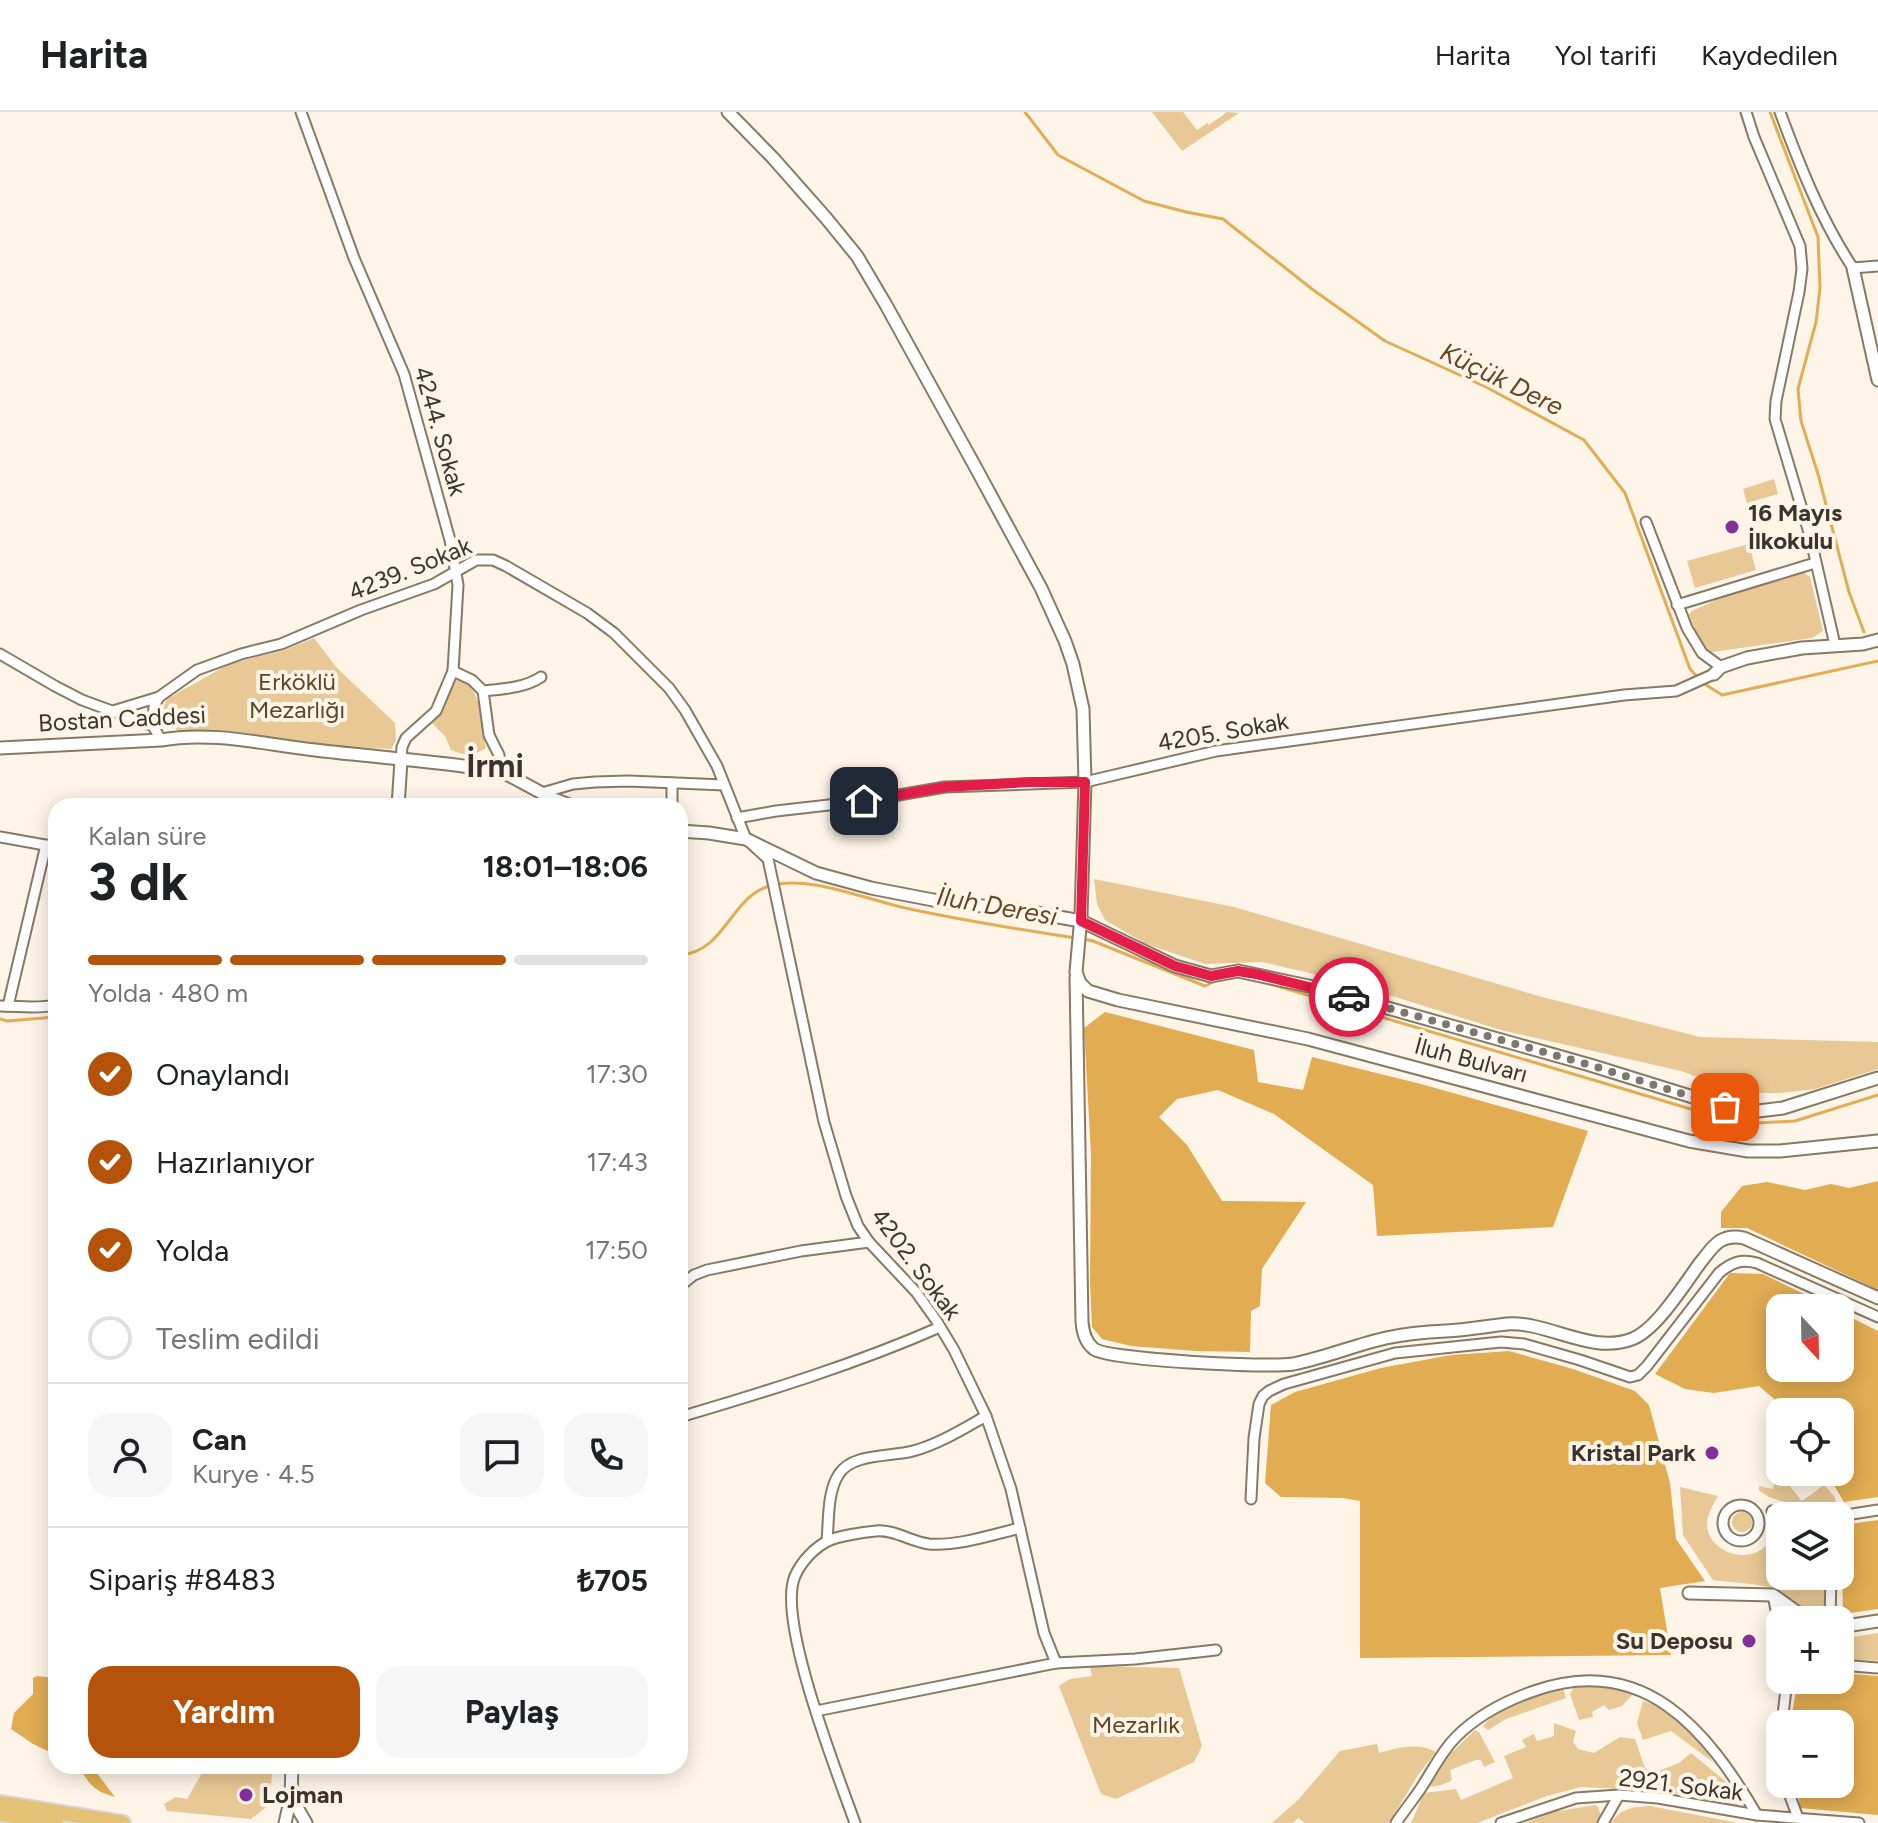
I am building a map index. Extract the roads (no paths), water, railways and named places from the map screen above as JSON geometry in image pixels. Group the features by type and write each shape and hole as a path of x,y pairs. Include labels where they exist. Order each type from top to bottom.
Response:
{"main road":[{"path":"0,1803 123,1823"},
{"path":"0,1814 56,1823"}],"street":[{"name":"4244. Sokak","path":"301,112 354,258 404,374 456,571 458,585 453,671 436,711 406,738 401,761"},
{"path":"728,112 784,170 857,256 1034,575 1073,664 1083,709 1085,782 1076,966 1082,1322 1083,1334 1095,1350 1168,1360 1276,1366 1417,1331 1510,1324 1527,1325 1590,1341 1622,1342 1637,1337 1651,1325 1716,1243 1731,1237 1744,1238 1878,1298"},
{"path":"1746,112 1800,246 1802,269 1799,292 1778,390 1775,419 1810,536 1835,645"},
{"path":"1780,112 1834,240 1853,268 1878,380"},
{"path":"1853,268 1875,266"},
{"path":"1646,522 1687,628 1702,653 1718,670 1747,658 1802,648 1863,644 1878,640"},
{"name":"4239. Sokak","path":"113,711 159,697 197,670 281,644 361,610 434,584 476,560 493,560 587,613 614,633 669,688 717,766 746,839 768,859 772,880"},
{"path":"1677,605 1815,563"},
{"path":"0,654 82,700 153,726"},
{"name":"4205. Sokak","path":"737,818 945,787 1085,782 1167,761 1265,743 1624,695 1676,691 1718,670"},
{"path":"453,671 472,680 483,691 489,735 499,755 501,771"},
{"path":"483,691 534,682 541,677"},
{"path":"159,697 154,706 153,726 161,740"},
{"name":"Bostan Caddesi","path":"0,748 217,736 501,771 554,798"},
{"path":"399,798 401,761"},
{"path":"542,793 573,784 629,781 724,785"},
{"path":"672,783 672,798"},
{"path":"688,832 746,839 816,873 871,888 933,900 1031,912 1080,924 1175,966 1211,976 1238,971 1313,987 1590,1065 1725,1107 1758,1111 1783,1108 1878,1078"},
{"path":"0,837 48,845"},
{"path":"48,856 4,1006 48,1006"},
{"name":"4202. Sokak","path":"772,880 824,1122 846,1196 858,1226 869,1242 916,1292 940,1327 986,1416 1011,1489 1044,1633 1056,1663"},
{"name":"İluh Bulvarı","path":"1076,966 1080,983 1088,991 1099,995 1308,1039 1689,1141 1748,1151 1780,1151 1878,1141"},
{"path":"688,1280 707,1270 801,1251 869,1242"},
{"path":"1251,1499 1259,1404 1269,1391 1303,1378 1395,1353 1501,1342 1524,1344 1630,1377 1638,1375 1719,1273 1728,1265 1742,1261 1757,1263 1878,1317"},
{"path":"688,1415 884,1351 940,1327"},
{"path":"827,1541 833,1487 839,1473 848,1464 864,1458 916,1450 986,1416"},
{"path":"1766,1510 1735,1506 1723,1520 1725,1532 1734,1539 1745,1541 1755,1535 1766,1517"},
{"path":"1748,1506 1757,1514 1759,1525"},
{"path":"1854,1514 1878,1510"},
{"path":"855,1823 816,1711 796,1636 791,1592 795,1575 801,1565 827,1541 881,1531 929,1544 946,1544 1020,1528"},
{"path":"1689,1593 1773,1595 1788,1606"},
{"path":"1773,1595 1775,1606"},
{"path":"1854,1625 1878,1621"},
{"path":"816,1711 1056,1663 1135,1659 1216,1650"},
{"path":"1854,1666 1878,1668"},
{"path":"1398,1822 1442,1751 1464,1729 1493,1708 1546,1686 1600,1679 1625,1684 1672,1709 1698,1731 1735,1778 1757,1815"},
{"path":"285,1823 291,1797 292,1774"},
{"path":"1603,1823 1619,1795"},
{"name":"2921. Sokak","path":"1501,1823 1576,1798 1619,1795 1658,1798 1771,1820 1798,1818 1859,1823"},
{"path":"291,1797 306,1823"},
{"path":"1791,1798 1798,1818"}],"waterway":[{"name":"Küçük Dere","path":"1025,112 1058,155 1144,201 1223,219 1385,341 1486,387 1584,440 1625,493 1690,669 1703,683 1722,695 1878,661"},
{"path":"1770,112 1818,237 1820,288 1816,322 1798,389 1801,421 1849,592 1864,632"},
{"name":"İluh Deresi","path":"688,953 707,945 756,892 784,883 818,885 922,912 1075,938"},
{"name":"İluh Deresi","path":"1083,939 1205,986 1217,980"},
{"name":"İluh Deresi","path":"1260,981 1711,1115 1757,1123 1795,1121 1878,1095"},
{"name":"İluh Deresi","path":"0,1019 48,1018"}],"place":[{"name":"16 Mayıs İlkokulu","path":"1732,527"},
{"name":"Kristal Park","path":"1712,1453"},
{"name":"Su Deposu","path":"1749,1641"},
{"name":"Lojman","path":"246,1795"}],"district":[{"name":"İrmi","path":"495,766"}],"park label":[{"name":"Erköklü Mezarlığı","path":"297,696"},
{"name":"Mezarlık","path":"1136,1725"}]}
